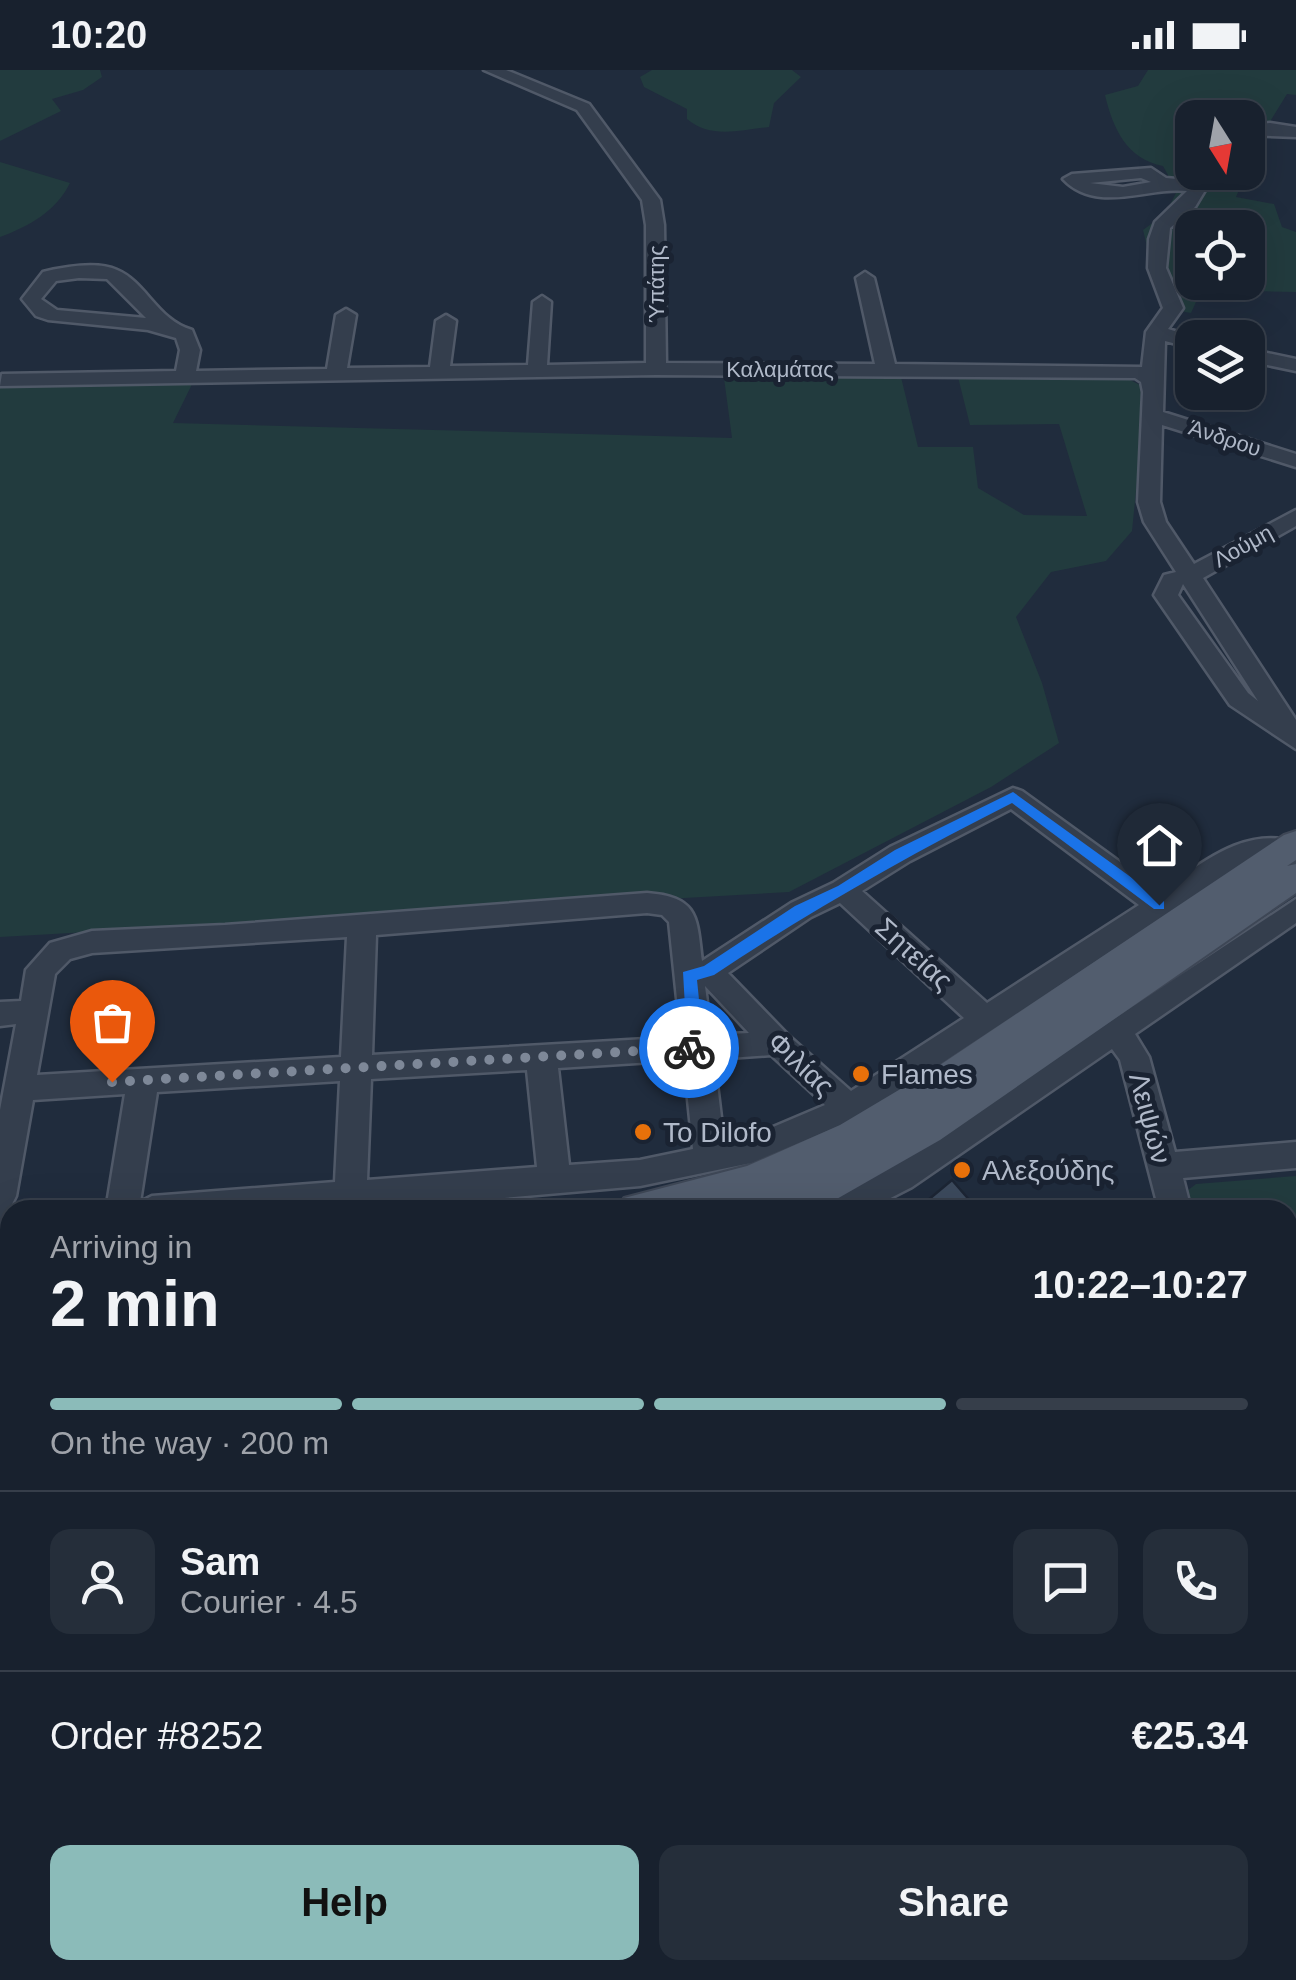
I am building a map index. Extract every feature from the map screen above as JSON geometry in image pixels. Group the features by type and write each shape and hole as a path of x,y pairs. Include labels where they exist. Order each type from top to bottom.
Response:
{"main road":[{"path":"795,1200 934,1139 1293,856"},
{"path":"642,1197 720,1194 785,1172 904,1111 1293,856"}],"street":[{"path":"492,70 511,74"},
{"name":"Ύπάτης","path":"511,74 583,107 651,200 656,225 656,369"},
{"path":"1265,130 1291,131"},
{"path":"1160,182 1175,184"},
{"path":"1196,190 1189,203 1161,226 1155,270 1173,308 1156,332 1151,380 1151,512 1190,575 1172,580 1166,594 1188,631 1238,700 1296,741"},
{"path":"166,326 112,274 79,272 50,276 31,299 43,312 55,316 166,326 185,334 189,342 185,376"},
{"path":"865,278 886,369"},
{"path":"537,372 542,302"},
{"path":"336,375 346,315"},
{"path":"439,374 446,321"},
{"path":"1156,332 1175,337"},
{"path":"1265,358 1296,364"},
{"name":"Καλαμάτας","path":"2,380 886,369 1116,370 1140,372 1151,380"},
{"name":"Άνδρου","path":"1154,416 1296,461"},
{"name":"Λούμη","path":"1190,575 1296,517"},
{"path":"698,974 900,854 1013,796 1159,905"},
{"path":"378,1200 555,1180 642,1197 710,1160 796,1132 849,1108 1242,851 1264,846 1293,856"},
{"name":"Σητείας","path":"843,890 984,1018"},
{"path":"0,1196 41,970 60,951 92,942 647,903 670,905 683,919 698,974 696,1048 710,1160"},
{"path":"856,1200 901,1177 934,1139 1116,1031 1296,910"},
{"path":"351,1200 362,926"},
{"name":"Φιλίας","path":"698,974 849,1108"},
{"path":"0,1014 33,1011"},
{"name":"Λειψών","path":"1116,1031 1134,1058 1172,1200"},
{"path":"19,1088 777,1043"},
{"path":"542,1057 555,1180"},
{"path":"124,1200 143,1080"},
{"path":"1162,1166 1296,1156"}],"green space":[{"path":"0,70 100,70 102,77 83,90 52,99 61,111 0,141"},
{"path":"652,70 792,70 801,77 774,103 769,127 726,132 696,125 687,119 687,109 644,87 640,77"},
{"path":"1148,70 1296,70 1296,95 1287,94 1265,130 1265,100 1175,100 1175,187 1163,166 1131,149 1112,119 1105,95 1138,86"},
{"path":"0,162 70,183 41,216 0,237"},
{"path":"1239,190 1236,197 1274,204 1282,227 1296,232 1296,292 1265,291 1265,210 1175,210 1175,300 1197,300 1191,313 1168,302 1156,282 1143,230 1166,213 1177,191"},
{"path":"196,376 173,423 732,438 724,378 901,377 918,447 973,447 978,488 1024,515 1087,516 1059,424 970,425 958,377 1122,376 1142,386 1144,409 1132,531 1106,561 1051,572 1016,617 1042,683 1059,743 991,787 789,892 0,937 0,386"},
{"path":"1296,1176 1296,1200 1190,1200 1187,1191 1196,1184"}],"building":[{"path":"952,1180 969,1200 928,1200"}],"way so far":[{"path":"112,1082 689,1048"}],"place":[{"name":"Flames","path":"861,1074"},
{"name":"To Dilofo","path":"643,1132"},
{"name":"Αλεξούδης","path":"962,1170"}],"route":[{"path":"689,1048 696,1048 688,976 709,971 801,910 1013,796 1159,905"}]}
